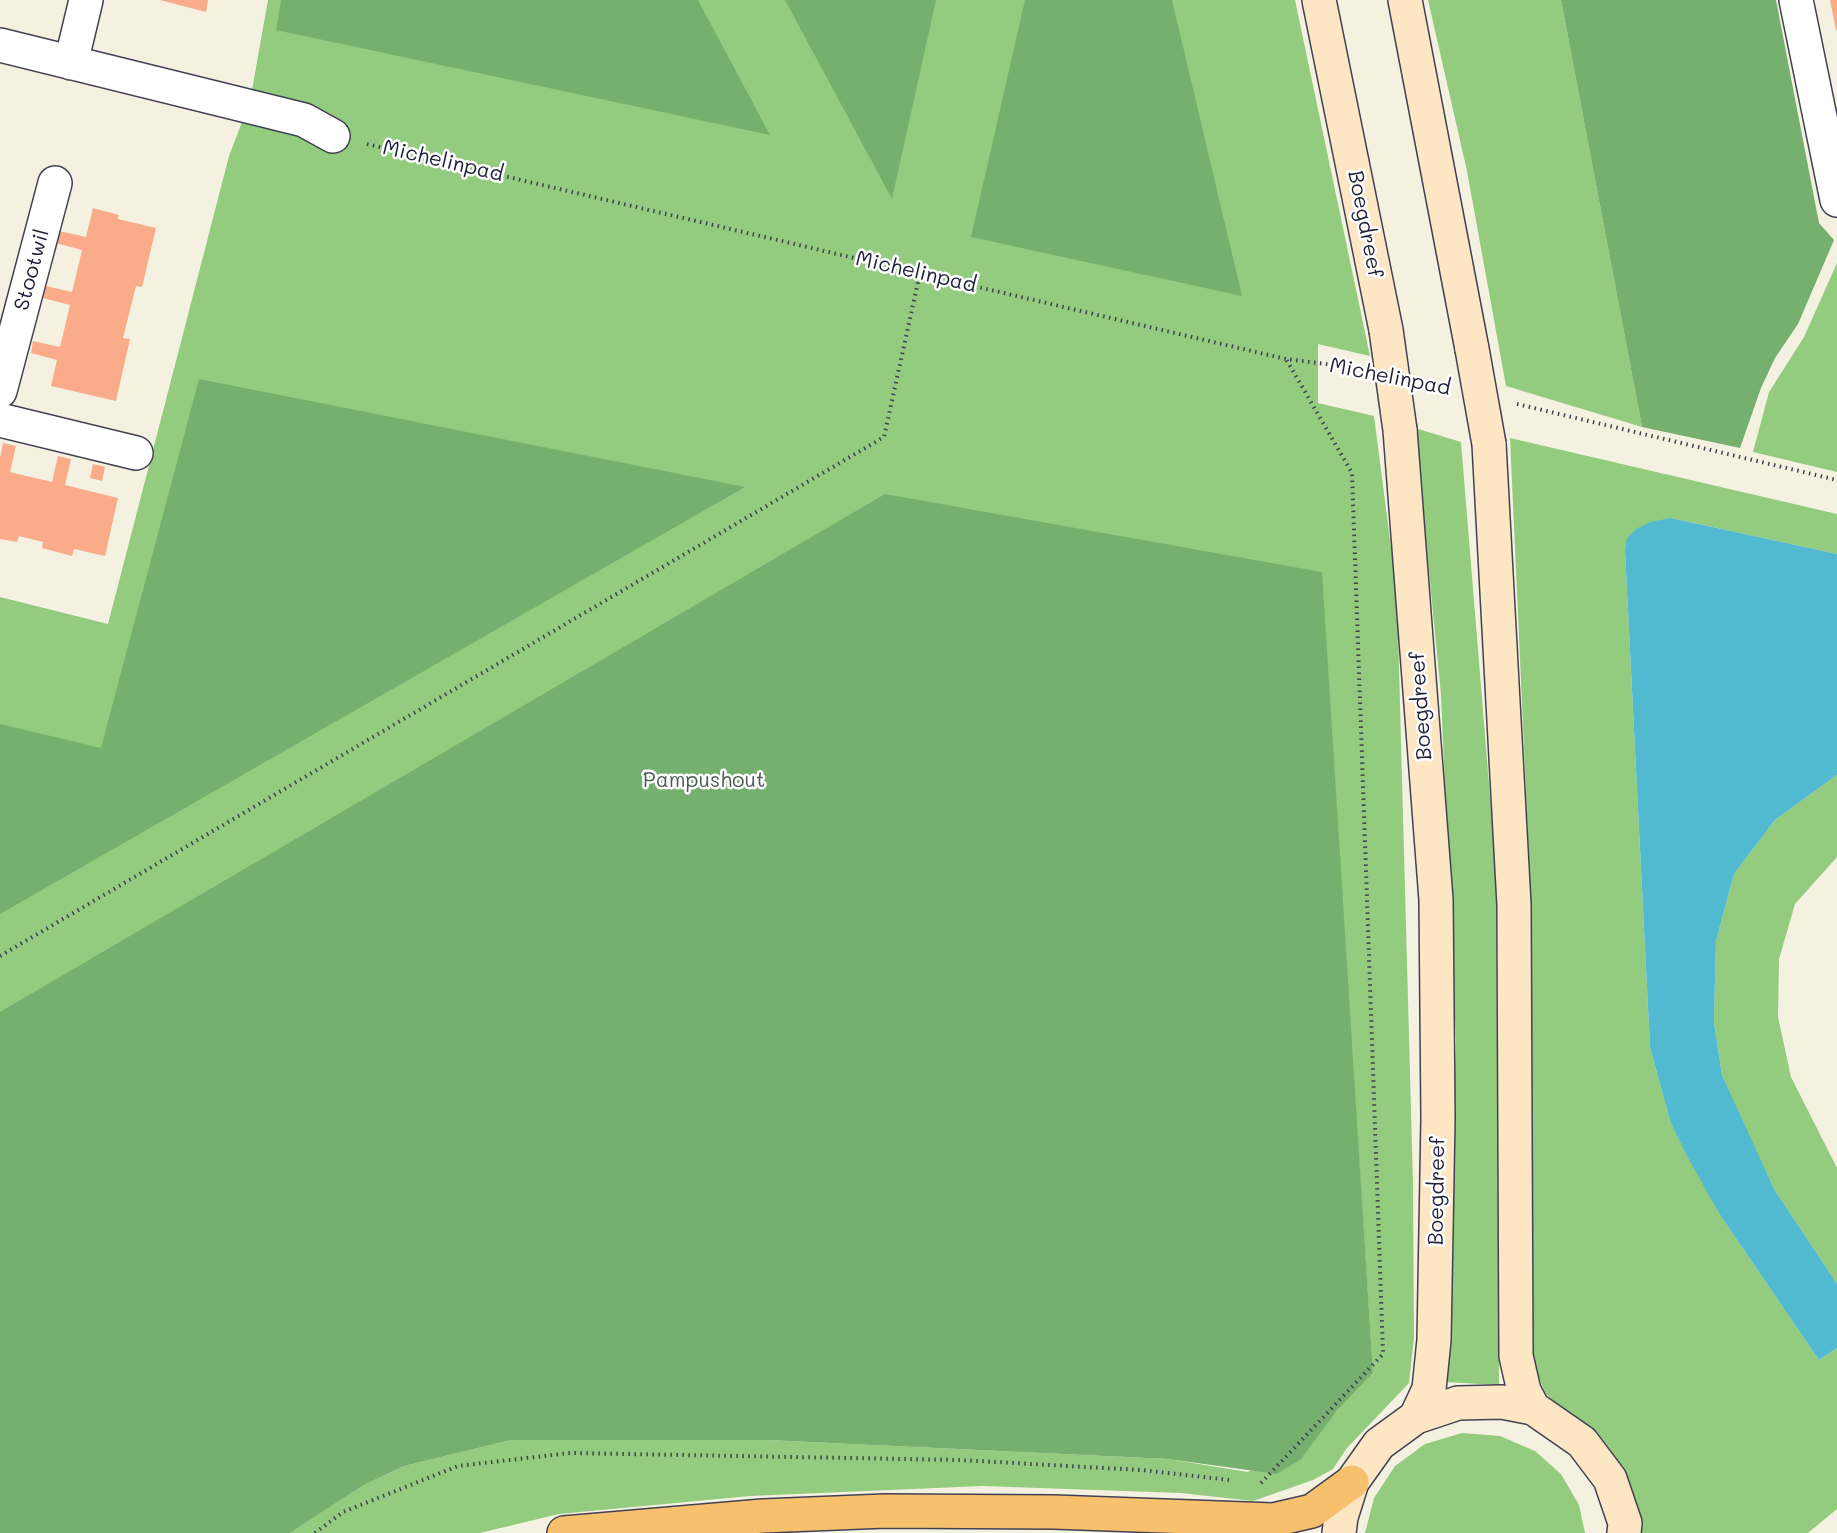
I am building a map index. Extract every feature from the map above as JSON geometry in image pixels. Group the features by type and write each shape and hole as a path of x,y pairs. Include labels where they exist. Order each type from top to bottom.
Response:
{"highway":[{"path":"564,1533 763,1516 885,1511 1054,1512 1273,1520 1312,1511 1352,1482"}],"street":[{"path":"71,63 86,0"},
{"name":"Boegdreef","path":"1319,0 1386,330 1401,430 1436,900 1438,1118 1434,1340 1429,1389 1416,1417"},
{"path":"1405,0 1489,444 1514,905 1516,1356 1524,1391 1533,1408"},
{"path":"1796,0 1837,200"},
{"path":"0,45 304,120 333,136"},
{"name":"Stootwil","path":"0,391 55,183"},
{"path":"0,420 136,453"},
{"path":"1340,1533 1341,1517 1352,1482 1379,1444 1416,1417 1458,1403 1502,1402 1533,1408 1582,1442 1610,1479 1625,1523 1624,1533"}],"path":[{"name":"Michelinpad","path":"333,136 1286,359 1367,369"},
{"path":"0,956 884,437 920,273"},
{"path":"1260,1484 1383,1354 1352,473 1286,359"},
{"path":"1511,402 1837,480"},
{"path":"315,1533 343,1512 458,1466 570,1453 959,1460 1141,1470 1236,1481"}],"green space":[{"name":"Pampushout","path":"268,0 1295,0 1370,356 1318,344 1318,403 1374,416 1397,594 1413,1184 1414,1337 1409,1383 1347,1448 1333,1469 1313,1480 1253,1501 1181,1493 982,1486 750,1496 559,1514 480,1533 290,1533 364,1485 404,1466 511,1440 767,1440 1168,1459 1248,1472 1335,1413 1373,1373 1320,572 710,1399 0,1533 0,597 108,624 229,156 250,101"},
{"path":"281,0 698,0 770,135 276,30"},
{"path":"785,0 936,0 892,199"},
{"path":"1025,0 1172,0 1242,296 971,237"},
{"path":"1428,0 1561,0 1642,427 1506,386 1467,171"},
{"path":"1561,0 1776,0 1819,223 1834,240 1798,324 1775,358 1761,388 1740,448 1642,427"},
{"path":"1837,263 1837,472 1753,452 1769,392 1804,337"},
{"path":"199,379 745,487 0,914 0,724 101,748"},
{"path":"1415,428 1461,442 1496,870 1499,1385 1444,1382 1456,1041 1441,695"},
{"path":"1510,438 1837,514 1837,554 1671,518 1625,551 1650,1047 1670,1121 1720,1215 1819,1360 1837,1348 1837,1509 1808,1533 1638,1533 1574,1419 1546,1394 1537,1374 1530,1338 1531,903"},
{"path":"885,494 1322,572 1373,1373 1335,1413 1301,1459 1277,1474 1168,1459 767,1440 511,1440 404,1466 364,1485 290,1533 0,1533 0,1012"},
{"path":"1837,775 1837,857 1795,904 1779,959 1778,1017 1791,1077 1837,1168 1837,1284 1774,1189 1748,1135 1722,1075 1714,1022 1716,941 1734,874 1775,820"},
{"path":"1462,1433 1500,1436 1535,1451 1561,1474 1579,1505 1585,1533 1365,1533 1374,1498 1395,1466 1425,1444"}],"water":[{"path":"1671,518 1837,554 1837,775 1775,820 1734,874 1716,941 1714,1022 1722,1075 1774,1189 1837,1284 1837,1348 1819,1360 1720,1215 1687,1156 1670,1121 1650,1047 1625,551 1627,538 1638,528 1650,522"}],"building":[{"path":"160,0 208,0 206,12"},
{"path":"1830,0 1837,0 1837,30 1836,30"},
{"path":"93,208 119,215 118,219 156,228 142,287 136,286 123,338 130,339 116,401 51,386 57,360 31,353 33,341 60,347 70,305 43,298 46,286 72,292 82,250 56,243 59,231 86,237"},
{"path":"3,443 16,446 10,472 52,482 58,456 71,459 65,485 118,498 105,556 74,549 72,556 42,548 43,542 19,536 17,542 0,539 0,458"},
{"path":"93,464 105,467 102,481 90,478"}]}
